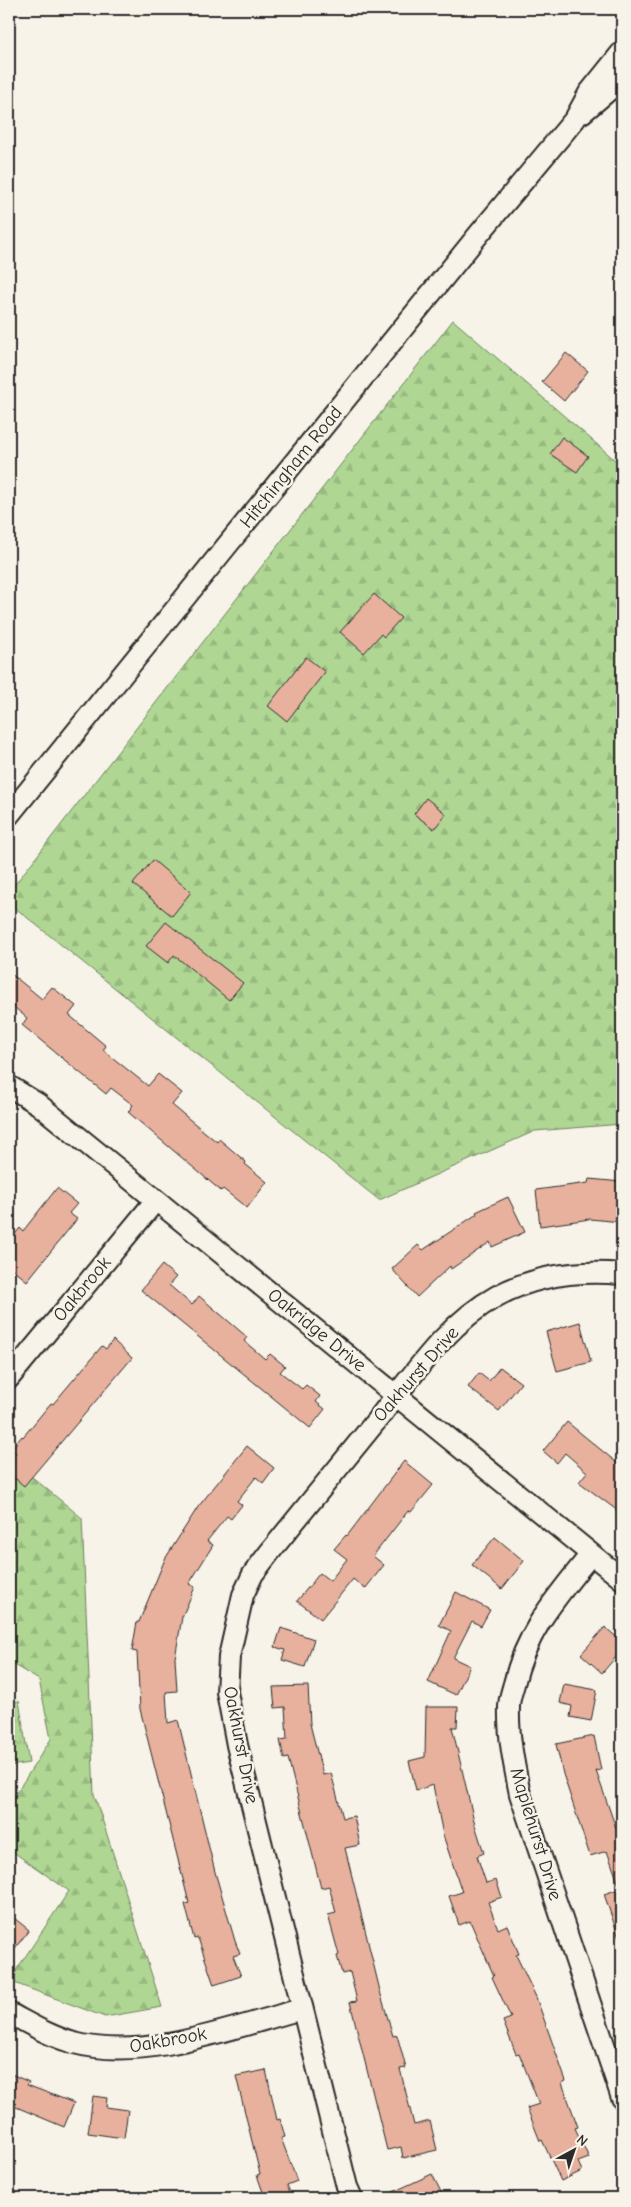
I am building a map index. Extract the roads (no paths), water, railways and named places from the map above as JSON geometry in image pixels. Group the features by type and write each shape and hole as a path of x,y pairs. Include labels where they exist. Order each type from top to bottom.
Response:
{"street":[{"name":"Hitchingham Road","path":"9,816 473,241 575,119 589,93 622,52"},
{"name":"Hitchingham Road","path":"575,119 598,102 622,79"},
{"name":"Oakridge Drive","path":"9,1086 38,1104 622,1579"},
{"name":"Oakbrook","path":"9,1378 156,1200"},
{"name":"Oakhurst Drive","path":"352,2198 347,2187 237,1746 227,1692 229,1657 243,1595 253,1574 396,1395 453,1329 497,1296 527,1283 559,1275 599,1272 622,1274"},
{"name":"Maplehurst Drive","path":"591,1554 547,1610 530,1637 517,1672 509,1705 510,1744 520,1794 622,2098"},
{"name":"Oakbrook","path":"9,2013 46,2033 74,2043 100,2048 132,2049 191,2039 302,2009"}]}
